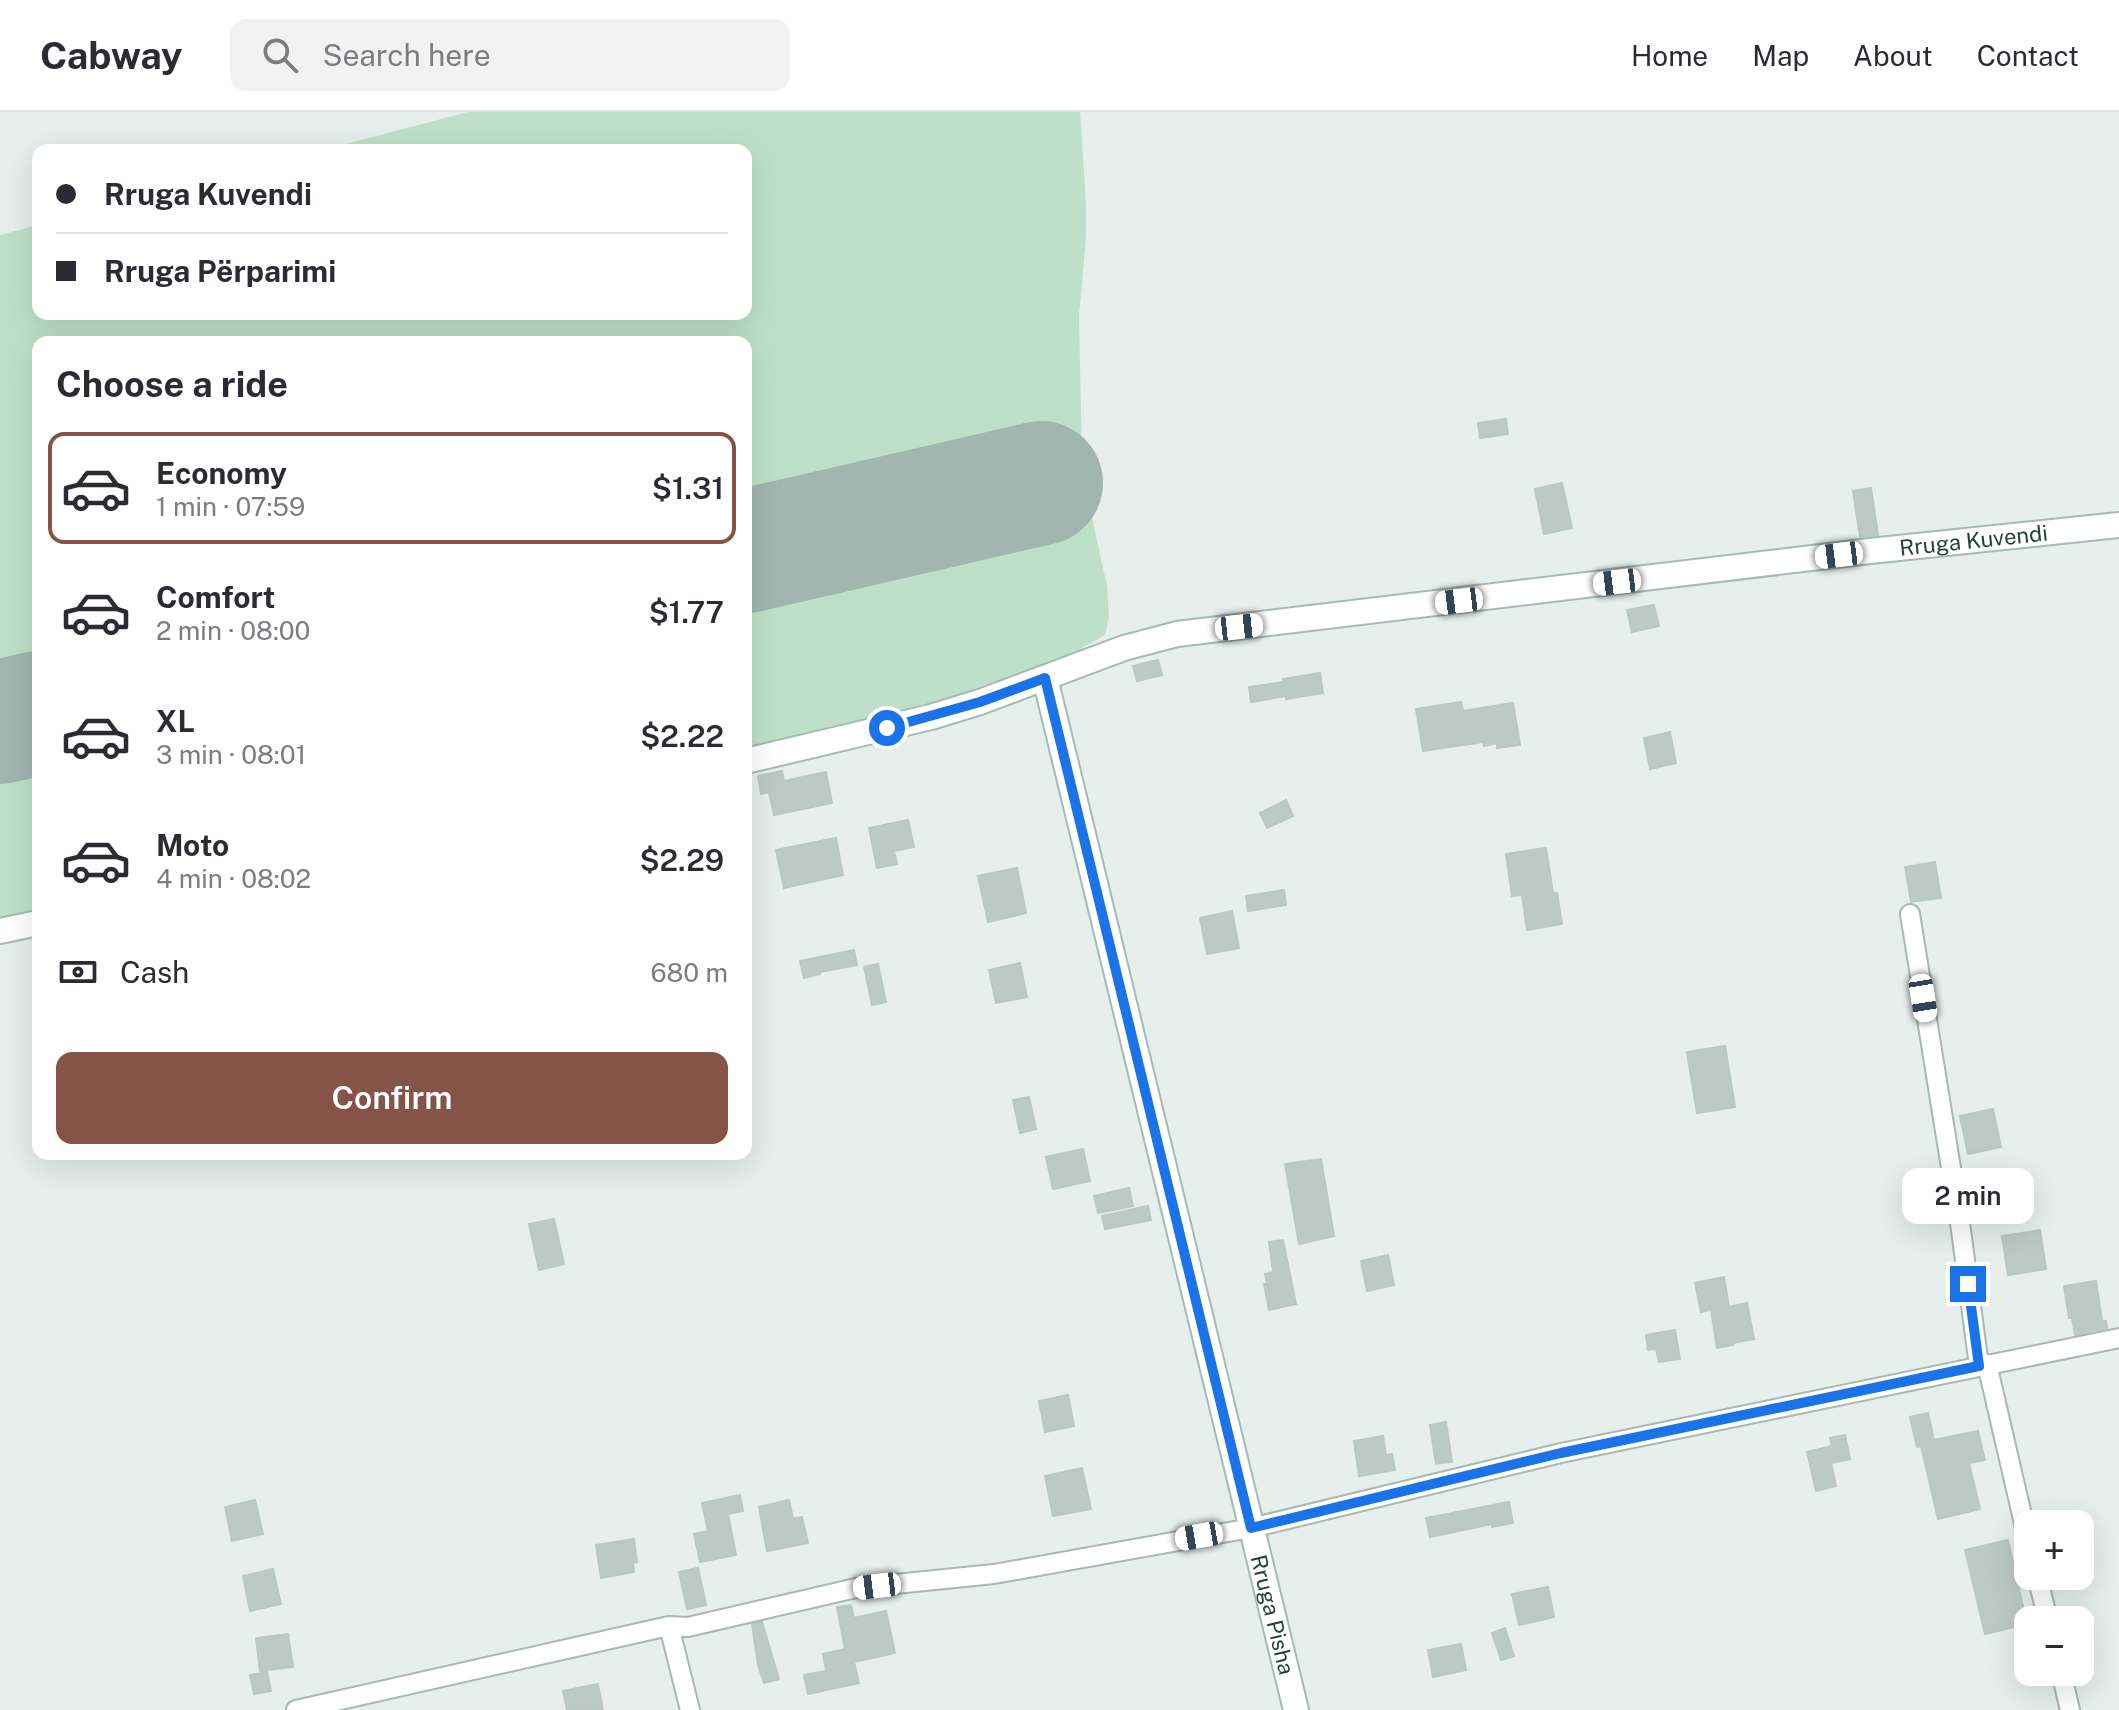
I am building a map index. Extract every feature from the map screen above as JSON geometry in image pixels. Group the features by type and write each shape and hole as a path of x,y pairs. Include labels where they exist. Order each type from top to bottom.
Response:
{"street":[{"name":"Rruga Kuvendi","path":"752,760 931,717 1124,648 1177,634 1870,551 2119,525"},
{"name":"Rruga Pisha","path":"1045,678 1296,1710"},
{"path":"1910,914 1983,1365 2020,1510"},
{"path":"0,931 32,924"},
{"path":"296,1710 347,1704 669,1626 688,1627 856,1588 994,1574 1251,1528 1561,1453 2119,1338"},
{"path":"669,1626 690,1710"},
{"path":"2064,1686 2070,1710"}],"green space":[{"path":"468,112 1080,112 1086,204 1079,317 1082,459 1107,586 1109,617 1105,635 1077,651 970,695 752,753 752,336 32,336 32,914 0,921 0,235 32,227 32,320 752,320 752,144 346,144"}],"building":[{"path":"1506,419 1508,434 1480,438 1478,423"},
{"path":"1562,483 1572,528 1544,534 1535,489"},
{"path":"1871,488 1878,535 1860,537 1853,491"},
{"path":"1654,605 1659,626 1632,632 1627,610"},
{"path":"1158,660 1162,675 1137,681 1133,666"},
{"path":"1320,673 1323,693 1251,702 1249,687"},
{"path":"1461,702 1463,711 1513,703 1520,745 1497,748 1497,743 1484,746 1483,742 1423,751 1416,709"},
{"path":"1670,732 1676,763 1650,769 1644,738"},
{"path":"782,771 784,781 826,772 832,803 774,815 769,792 761,794 758,776"},
{"path":"1286,800 1293,816 1267,828 1260,813"},
{"path":"908,820 914,847 894,851 897,864 877,868 869,828"},
{"path":"836,838 843,875 784,888 776,850"},
{"path":"1546,848 1553,893 1557,893 1562,924 1527,930 1522,895 1512,896 1506,854"},
{"path":"1935,862 1941,898 1911,902 1905,867"},
{"path":"1017,868 1026,913 988,922 978,876"},
{"path":"1284,890 1286,905 1248,911 1246,896"},
{"path":"1232,911 1239,948 1207,954 1200,918"},
{"path":"854,950 857,965 804,978 800,961"},
{"path":"1020,963 1027,997 996,1003 989,970"},
{"path":"878,964 886,1002 872,1005 864,967"},
{"path":"1725,1046 1735,1107 1697,1113 1687,1052"},
{"path":"1029,1097 1036,1129 1020,1133 1013,1100"},
{"path":"1993,1109 2001,1147 1968,1154 1960,1116"},
{"path":"1083,1149 1090,1181 1053,1189 1046,1157"},
{"path":"1321,1159 1334,1236 1299,1244 1285,1164"},
{"path":"1129,1188 1133,1206 1098,1213 1094,1196"},
{"path":"1148,1206 1151,1220 1105,1229 1102,1216"},
{"path":"554,1219 564,1264 539,1270 529,1224"},
{"path":"2040,1230 2046,1269 2008,1275 2002,1236"},
{"path":"1283,1240 1296,1304 1269,1310 1264,1284 1267,1284 1265,1274 1273,1272 1269,1242"},
{"path":"1388,1255 1394,1285 1367,1291 1361,1261"},
{"path":"1724,1277 1729,1307 1747,1303 1754,1339 1717,1348 1711,1310 1701,1312 1695,1283"},
{"path":"2096,1281 2102,1321 2106,1321 2107,1328 2075,1335 2064,1286"},
{"path":"1675,1330 1680,1359 1659,1362 1656,1349 1648,1350 1646,1335"},
{"path":"1068,1395 1074,1426 1045,1432 1039,1401"},
{"path":"1928,1413 1934,1440 1978,1431 1985,1460 1969,1463 1980,1509 1938,1519 1921,1446 1917,1447 1910,1417"},
{"path":"1446,1422 1452,1462 1436,1464 1430,1425"},
{"path":"1845,1435 1850,1459 1831,1463 1836,1486 1816,1491 1807,1452 1832,1446 1830,1438"},
{"path":"1383,1436 1386,1455 1392,1454 1395,1470 1359,1476 1354,1441"},
{"path":"1082,1468 1091,1509 1053,1516 1045,1476"},
{"path":"740,1495 743,1511 728,1514 736,1555 700,1562 694,1534 708,1531 702,1503"},
{"path":"255,1500 263,1534 232,1541 225,1507"},
{"path":"789,1500 793,1519 802,1517 808,1543 767,1551 759,1507"},
{"path":"1509,1502 1513,1523 1492,1527 1492,1524 1430,1537 1426,1518"},
{"path":"634,1539 637,1562 633,1563 634,1572 601,1578 596,1545"},
{"path":"2008,1540 2014,1567 2014,1590 2019,1590 2023,1606 2014,1606 2014,1627 1985,1634 1965,1550"},
{"path":"698,1568 706,1605 687,1609 679,1572"},
{"path":"273,1569 281,1604 250,1611 243,1576"},
{"path":"1548,1587 1554,1617 1519,1625 1512,1594"},
{"path":"851,1605 854,1618 886,1611 895,1653 854,1662 859,1683 808,1694 804,1675 826,1671 823,1654 845,1649 837,1607"},
{"path":"762,1622 779,1679 764,1683 752,1624"},
{"path":"1505,1628 1514,1656 1501,1660 1492,1633"},
{"path":"288,1634 293,1667 260,1671 256,1638"},
{"path":"1461,1644 1466,1670 1433,1677 1428,1650"},
{"path":"267,1672 271,1691 254,1694 250,1675"},
{"path":"598,1684 603,1710 567,1710 563,1691"}],"runway":[{"path":"752,550 1041,483"},
{"path":"0,722 32,714"}],"route":[{"path":"887,728 980,702 1045,678 1251,1528 1561,1453 1979,1366 1968,1284"}]}
